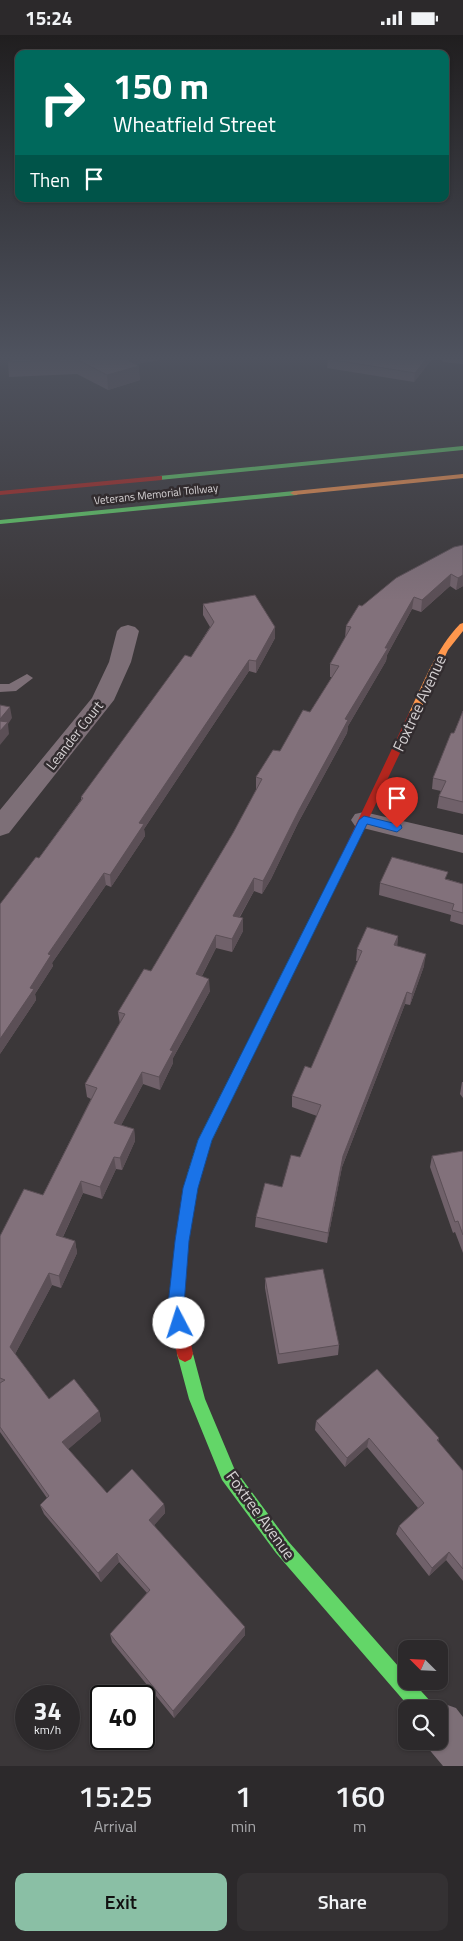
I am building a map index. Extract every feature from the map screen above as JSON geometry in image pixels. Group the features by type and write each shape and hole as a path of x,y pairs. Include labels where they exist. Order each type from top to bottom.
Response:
{"main road":[{"name":"Veterans Memorial Tollway","path":"0,493 463,448"},
{"name":"Veterans Memorial Tollway","path":"0,522 463,476"},
{"path":"0,486 86,485"},
{"name":"Foxtree Avenue","path":"416,1700 282,1547 228,1474 197,1399 182,1341 176,1305 182,1241 190,1188 205,1140 364,820 444,650 450,640 463,626"}],"street":[{"name":"Leander Court","path":"0,827 103,700 120,661 128,631"},
{"path":"364,820 463,844"},
{"path":"448,1736 463,1753"}],"lane":[{"path":"0,688 12,688 27,678"}],"building":[{"path":"463,545 463,575 458,578 451,574 422,600 414,597 385,648 388,648 345,719 348,720 263,881 254,878 233,916 243,918 232,939 216,935 196,974 209,979 170,1050 173,1051 159,1077 142,1072 114,1123 134,1129 120,1158 114,1157 100,1187 81,1181 56,1235 75,1241 59,1276 49,1273 10,1347 49,1399 74,1379 99,1411 62,1442 107,1493 132,1469 164,1504 149,1520 245,1627 173,1711 155,1689 155,1685 152,1685 110,1634 150,1590 117,1553 98,1573 40,1505 49,1496 0,1427 0,1383 5,1380 0,1378 0,1236 24,1189 43,1195 97,1088 85,1084 125,1014 118,1012 144,969 151,971 233,833 262,779 256,777 273,750 280,751 303,710 310,712 339,666 330,664 351,627 346,626 359,605 362,606 396,578 454,547"},
{"path":"255,595 275,627 256,661 249,660 139,823 144,824 110,875 104,873 48,954 51,955 30,988 34,989 0,1039 0,904 36,857 39,858 83,798 81,797 185,655 191,657 214,622 203,604"},
{"path":"0,705 10,707 0,719"},
{"path":"463,711 463,802 439,796 446,781 433,778 451,733 454,733"},
{"path":"0,721 8,722 0,731"},
{"path":"392,857 448,872 445,879 463,884 463,913 452,910 454,904 380,883"},
{"path":"367,927 398,936 394,945 426,954 412,994 407,992 343,1156 328,1233 256,1217 265,1183 282,1187 291,1155 300,1157 321,1105 292,1096 305,1066 311,1068 362,951 357,949"},
{"path":"463,1151 463,1235 458,1221 455,1222 432,1156"},
{"path":"323,1269 339,1345 279,1354 265,1278"},
{"path":"377,1369 439,1438 437,1440 463,1471 463,1569 449,1552 432,1568 399,1526 424,1503 369,1438 347,1458 316,1421"}],"traffic: fast":[{"path":"159,478 463,448"},
{"path":"0,522 294,493"},
{"path":"194,1175 205,1140 345,858"},
{"path":"185,1354 197,1399 228,1474 282,1547 416,1700"}],"traffic: slow":[{"path":"294,493 463,476"},
{"path":"414,713 444,650 450,640 463,626"}],"traffic: jam":[{"path":"0,493 159,478"},
{"path":"345,858 414,713"},
{"path":"185,1354 176,1305 182,1241 190,1188 194,1175"}],"route":[{"path":"179,1323 176,1305 182,1241 190,1188 205,1140 364,820 397,828"}]}
